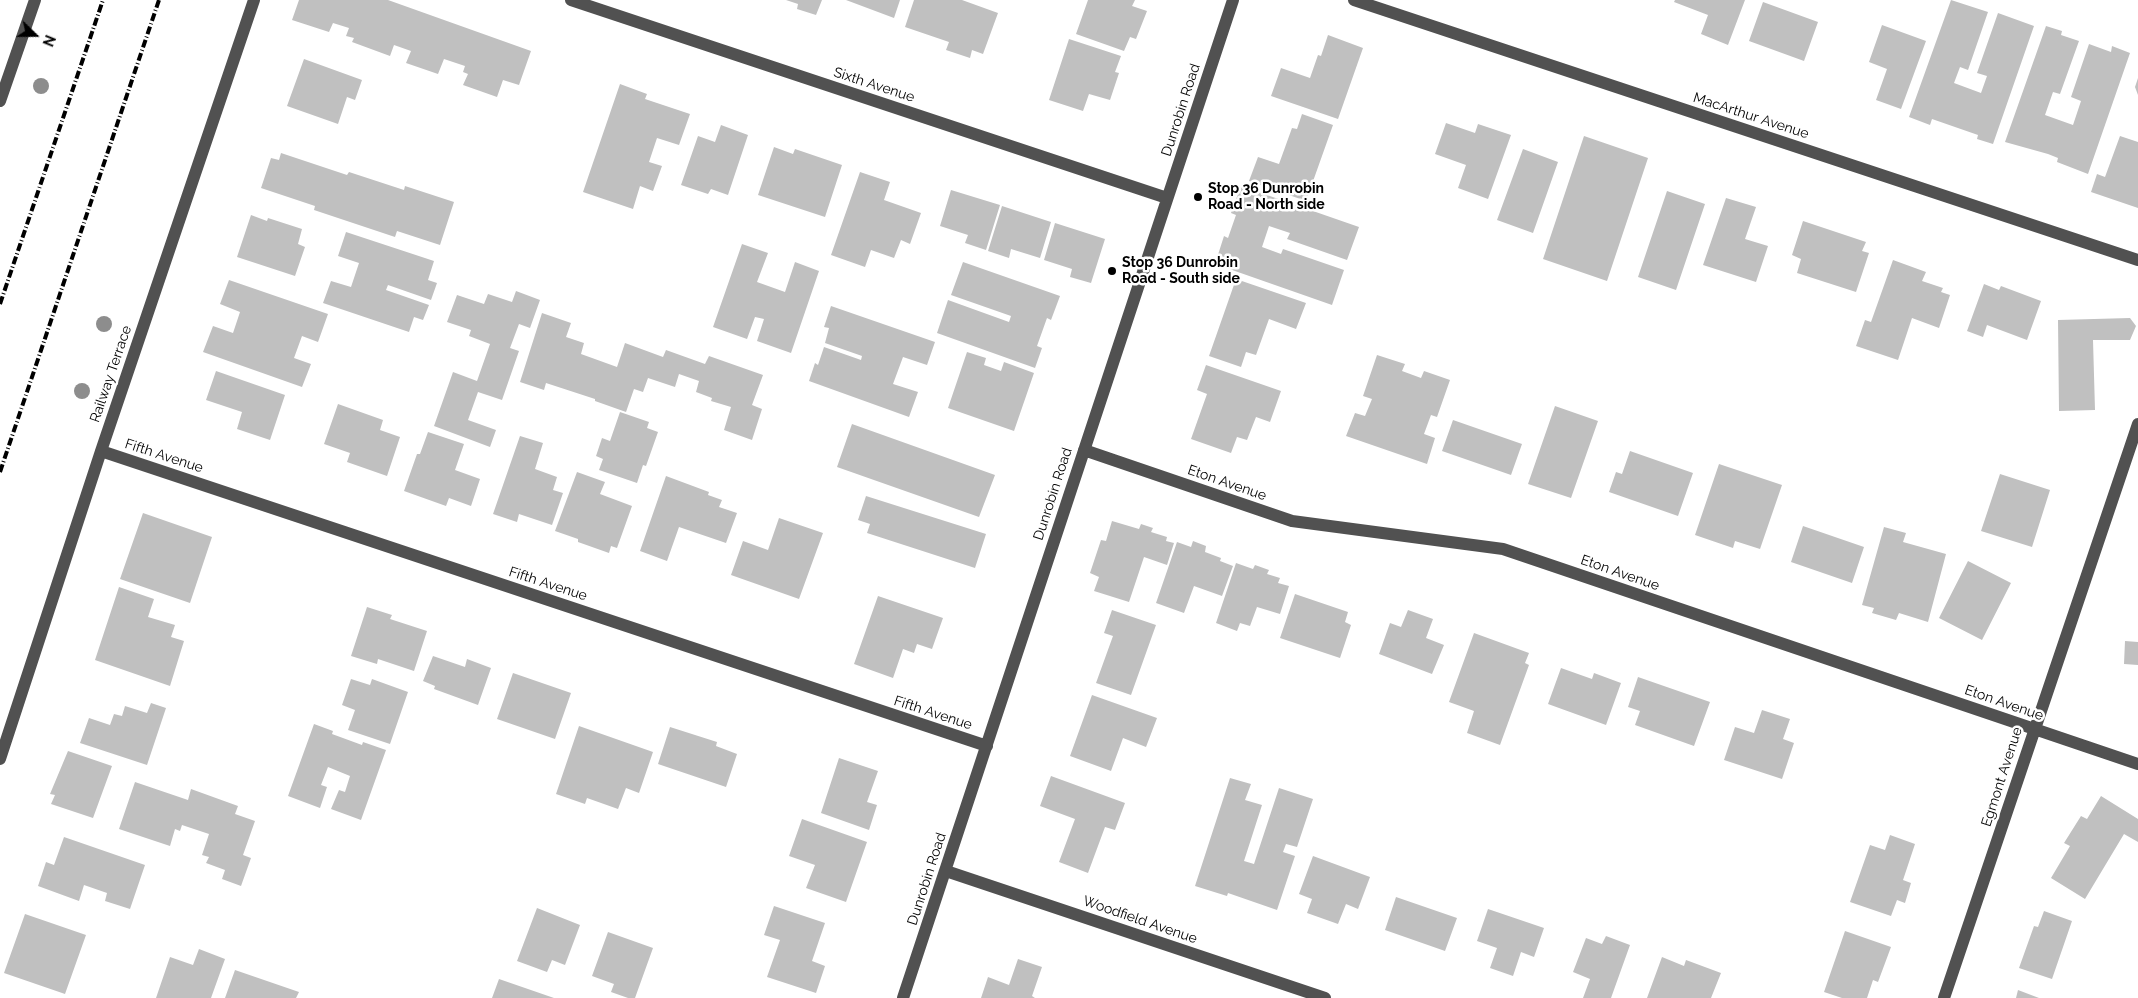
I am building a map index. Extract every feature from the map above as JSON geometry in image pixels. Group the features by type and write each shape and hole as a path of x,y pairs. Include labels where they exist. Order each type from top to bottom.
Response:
{"street":[{"path":"0,101 35,0"},
{"name":"Railway Terrace","path":"0,759 101,451 254,0"},
{"name":"Sixth Avenue","path":"571,0 1167,198"},
{"name":"Dunrobin Road","path":"903,998 1232,0"},
{"name":"MacArthur Avenue","path":"1354,0 2138,260"},
{"name":"Egmont Avenue","path":"1944,998 2138,424"},
{"name":"Eton Avenue","path":"1084,450 1292,521 1503,548 2138,764"},
{"name":"Fifth Avenue","path":"101,451 986,746"},
{"name":"Woodfield Avenue","path":"946,870 1325,998"}],"building":[{"path":"299,0 388,0 531,51 519,85 503,80 497,97 463,85 468,74 463,72 465,66 444,59 438,74 406,63 411,51 394,45 390,56 352,42 354,38 346,36 349,28 333,23 329,32 292,20"},
{"path":"786,0 822,0 816,15 797,9 798,4"},
{"path":"846,0 900,0 894,18"},
{"path":"914,0 962,0 998,13 983,54 972,50 970,58 946,50 949,42 905,27"},
{"path":"1088,0 1135,0 1132,6 1147,11 1136,39 1130,37 1124,51 1076,34"},
{"path":"1675,0 1745,0 1728,45 1701,34 1708,15 1674,2"},
{"path":"1951,0 1988,12 1968,70 1960,67 1954,83 1981,93 1987,76 1977,73 1998,13 2034,26 1993,144 1977,139 1978,135 1932,119 1930,125 1909,117"},
{"path":"1763,2 1818,22 1804,61 1749,41"},
{"path":"1882,25 1926,41 1901,109 1876,100 1887,69 1869,62"},
{"path":"2046,26 2062,31 2061,35 2079,41 2060,94 2053,92 2045,115 2073,125 2081,101 2071,97 2089,44 2111,52 2112,46 2130,53 2088,174 2057,162 2058,158 2048,154 2005,142"},
{"path":"1328,35 1363,48 1338,119 1271,96 1281,68 1310,78 1318,55 1321,56"},
{"path":"1069,39 1121,56 1115,72 1119,73 1110,100 1089,94 1083,111 1049,100"},
{"path":"304,59 362,80 355,100 347,97 338,124 287,106"},
{"path":"2138,78 2138,95 2135,87"},
{"path":"620,84 647,94 645,99 690,114 679,145 657,138 649,162 662,166 653,191 640,186 633,209 583,192"},
{"path":"1302,114 1333,125 1306,201 1249,181 1258,157 1279,164 1292,128 1297,129"},
{"path":"1446,123 1475,133 1478,124 1511,135 1488,199 1458,188 1466,165 1435,154"},
{"path":"721,125 748,135 728,195 711,189 708,194 681,185 698,136 715,142"},
{"path":"1584,136 1648,158 1607,281 1543,259"},
{"path":"2120,136 2138,142 2138,208 2091,192 2097,174 2105,177"},
{"path":"774,147 793,154 795,149 842,165 825,217 758,195"},
{"path":"1523,149 1558,162 1533,233 1497,220"},
{"path":"281,153 347,175 349,172 404,190 405,186 454,202 440,245 397,231 395,237 314,210 315,206 261,188 271,158 279,160"},
{"path":"860,172 890,182 884,200 921,213 910,244 901,240 894,258 871,250 865,267 831,255"},
{"path":"1241,186 1359,227 1347,260 1287,239 1290,233 1269,226 1262,247 1281,254 1283,249 1344,270 1332,305 1215,264 1224,236 1228,238 1236,215 1231,213"},
{"path":"951,190 1000,205 986,250 965,243 968,235 940,226"},
{"path":"1667,191 1705,204 1676,290 1638,277"},
{"path":"1726,198 1756,207 1745,239 1768,246 1756,282 1703,265"},
{"path":"1002,206 1051,222 1040,258 1011,249 1009,258 988,251"},
{"path":"251,215 267,221 268,218 302,229 298,244 305,247 295,276 237,257"},
{"path":"1803,221 1866,242 1862,251 1869,253 1856,292 1797,273 1801,259 1792,255"},
{"path":"1055,223 1105,239 1091,283 1070,277 1072,269 1044,260"},
{"path":"346,232 434,261 428,280 437,283 431,300 388,285 386,290 429,305 423,320 414,317 409,332 323,303 331,281 351,287 359,263 338,256"},
{"path":"742,244 768,253 757,282 785,292 795,262 819,271 791,353 757,341 764,319 755,317 747,339 713,327"},
{"path":"1893,260 1926,272 1922,281 1943,288 1941,292 1950,295 1939,328 1912,318 1898,360 1856,346 1865,320 1871,322"},
{"path":"963,262 1060,296 1051,320 1047,318 1037,346 1042,348 1035,368 937,333 948,300 1009,322 1011,316 951,295"},
{"path":"1236,279 1306,303 1296,329 1269,319 1256,355 1246,352 1241,367 1209,356"},
{"path":"229,280 328,314 318,342 302,336 294,358 311,364 302,387 203,352 213,326 233,333 240,312 220,304"},
{"path":"1984,284 1999,290 2001,286 2041,301 2027,340 1987,325 1983,337 1967,331"},
{"path":"516,291 540,300 530,328 519,324 510,348 519,351 502,400 478,392 468,420 496,430 490,447 434,426 453,372 477,381 490,344 469,336 471,330 447,322 457,295 484,304 488,294 512,302"},
{"path":"831,306 935,342 927,365 903,357 893,384 918,392 909,417 809,381 815,363 818,365 824,347 861,360 862,356 825,343 829,328 824,327"},
{"path":"542,313 571,323 566,337 584,343 581,354 617,367 625,343 663,357 666,350 705,364 709,356 763,375 752,405 762,409 752,440 724,430 731,407 711,401 712,398 696,392 699,381 679,374 675,387 648,378 643,392 634,389 626,412 595,401 595,399 546,383 544,390 520,382"},
{"path":"2130,318 2136,326 2130,340 2093,340 2095,410 2059,411 2058,320"},
{"path":"967,352 986,358 984,365 1001,371 1004,362 1034,373 1014,431 948,408"},
{"path":"1377,355 1405,364 1402,371 1421,378 1424,371 1450,380 1437,417 1431,415 1424,434 1435,438 1427,464 1346,436 1355,413 1365,416 1372,399 1363,396"},
{"path":"1206,365 1281,391 1270,422 1256,417 1247,440 1237,437 1231,453 1191,439 1207,394 1197,390"},
{"path":"216,371 285,395 270,440 237,429 242,412 206,400"},
{"path":"338,404 383,420 380,430 400,437 387,476 347,462 350,453 324,444"},
{"path":"1555,406 1598,421 1571,498 1528,484"},
{"path":"620,412 649,422 647,428 658,432 646,466 643,465 637,483 599,470 603,459 596,456 602,438 610,441"},
{"path":"1453,420 1522,444 1511,475 1442,451"},
{"path":"852,424 995,475 979,517 837,467"},
{"path":"428,432 464,444 455,470 480,479 471,506 449,498 446,506 404,491 417,454 420,454"},
{"path":"520,436 543,443 535,469 557,477 553,490 563,493 552,525 519,514 517,522 493,514"},
{"path":"1630,451 1693,473 1678,516 1609,492 1616,472 1622,474"},
{"path":"1719,464 1782,485 1760,549 1735,541 1733,548 1695,535"},
{"path":"577,472 605,482 600,494 632,506 617,548 611,546 609,553 578,542 578,539 555,531"},
{"path":"2000,474 2050,490 2032,547 1981,531"},
{"path":"666,476 709,492 708,495 722,500 719,507 737,513 726,543 679,527 667,561 640,551"},
{"path":"866,496 986,534 975,568 867,533 870,524 858,520"},
{"path":"143,513 212,537 190,603 120,579"},
{"path":"779,518 823,533 799,599 731,575 743,541 768,550"},
{"path":"1112,521 1139,529 1141,524 1153,528 1151,532 1167,537 1166,541 1174,543 1167,565 1144,557 1129,602 1094,591 1099,577 1090,573 1101,540 1106,541"},
{"path":"1803,526 1864,547 1852,583 1791,562"},
{"path":"1884,527 1906,533 1903,542 1946,554 1928,622 1899,613 1896,620 1872,613 1874,608 1862,605"},
{"path":"1193,541 1206,546 1205,552 1221,558 1220,561 1233,566 1222,596 1194,586 1184,613 1156,603 1177,542 1191,547"},
{"path":"1968,561 2011,583 1982,640 1939,618"},
{"path":"1236,563 1253,569 1255,565 1269,570 1267,574 1280,578 1278,583 1289,586 1280,614 1257,607 1250,626 1240,623 1237,631 1216,623"},
{"path":"119,587 154,599 148,617 175,625 171,637 184,641 170,686 95,660"},
{"path":"1295,594 1348,612 1345,622 1351,625 1340,658 1280,638"},
{"path":"878,596 943,618 932,649 917,644 914,653 903,649 893,678 854,664"},
{"path":"367,607 392,615 390,619 427,631 414,671 378,659 377,664 351,656"},
{"path":"1112,610 1156,625 1131,695 1096,683 1113,636 1104,633"},
{"path":"1408,610 1433,619 1426,638 1444,645 1432,674 1379,654 1390,623 1401,627"},
{"path":"1474,633 1529,653 1525,663 1529,665 1500,745 1467,733 1474,711 1449,702"},
{"path":"2125,641 2138,642 2138,665 2124,664"},
{"path":"433,656 465,667 467,659 491,668 478,705 434,689 435,686 423,681"},
{"path":"1561,668 1592,679 1594,673 1621,683 1606,725 1548,704"},
{"path":"513,673 571,693 555,739 497,719"},
{"path":"1638,677 1710,702 1694,746 1635,725 1640,711 1628,707"},
{"path":"351,679 370,685 372,679 408,692 390,744 348,730 355,710 342,705"},
{"path":"1092,695 1157,718 1146,747 1123,738 1111,771 1070,756"},
{"path":"151,703 166,708 147,765 80,743 89,718 110,725 114,714 122,716 125,706 147,713"},
{"path":"1762,710 1790,719 1783,739 1794,743 1782,779 1724,760 1735,727 1754,733"},
{"path":"314,724 333,731 332,734 362,745 363,742 386,750 361,820 331,809 339,790 345,792 350,776 328,767 321,785 327,787 320,808 288,796"},
{"path":"579,726 653,752 639,793 626,788 618,809 587,798 585,804 556,794"},
{"path":"670,727 717,742 716,746 737,754 726,787 658,764"},
{"path":"68,751 112,766 93,818 51,804 55,795 50,794"},
{"path":"839,758 878,771 867,802 877,805 869,830 821,813"},
{"path":"1051,776 1125,803 1115,830 1105,827 1088,873 1059,862 1075,819 1040,806"},
{"path":"1230,778 1251,784 1245,800 1262,805 1244,861 1254,864 1279,788 1313,799 1297,847 1286,844 1283,852 1295,856 1277,910 1228,893 1227,896 1195,886"},
{"path":"135,782 188,800 191,789 238,806 235,814 255,821 243,855 251,858 241,886 222,879 225,870 206,863 209,857 202,855 209,834 182,825 180,831 175,829 170,846 119,829"},
{"path":"2101,796 2138,819 2138,842 2124,834 2085,899 2051,878 2070,846 2064,843 2081,816 2087,819"},
{"path":"802,819 867,842 846,902 806,888 815,865 789,856"},
{"path":"1890,835 1915,844 1903,880 1911,883 1905,903 1897,900 1891,916 1850,902 1870,845 1885,850"},
{"path":"64,837 145,865 130,909 105,901 107,893 84,885 79,901 38,886 46,862 54,865"},
{"path":"1313,856 1370,877 1358,909 1346,904 1338,924 1307,913 1312,899 1299,894"},
{"path":"1396,897 1457,918 1445,951 1385,930"},
{"path":"774,906 825,923 812,961 825,966 816,993 767,977 780,940 764,935"},
{"path":"537,908 580,925 565,965 552,960 547,972 517,961"},
{"path":"1488,909 1544,928 1534,957 1521,952 1513,976 1490,968 1497,948 1477,941"},
{"path":"2044,911 2072,921 2052,979 2019,968 2034,926 2038,927"},
{"path":"25,914 86,935 65,994 4,973"},
{"path":"1845,931 1891,947 1878,982 1873,980 1867,998 1842,998 1824,992"},
{"path":"608,932 653,948 635,998 628,998 611,992 614,984 592,976"},
{"path":"1606,936 1630,945 1611,998 1583,998 1590,979 1573,972 1586,938 1602,944"},
{"path":"199,949 225,959 211,998 156,998 170,957 193,965"},
{"path":"1662,957 1684,966 1686,960 1721,973 1711,998 1647,998"},
{"path":"1018,959 1042,967 1032,996 1035,998 981,998 988,977 1009,985"},
{"path":"235,970 299,992 296,998 225,998"},
{"path":"499,979 554,998 492,998"},
{"path":"2018,990 2039,998 2016,998"}],"railway":[{"path":"0,304 103,0"},
{"path":"0,472 159,0"}],"place":[{"name":"Stop 36 Dunrobin Road - North side","path":"1198,197"},
{"name":"Stop 36 Dunrobin Road - South side","path":"1112,271"}]}
